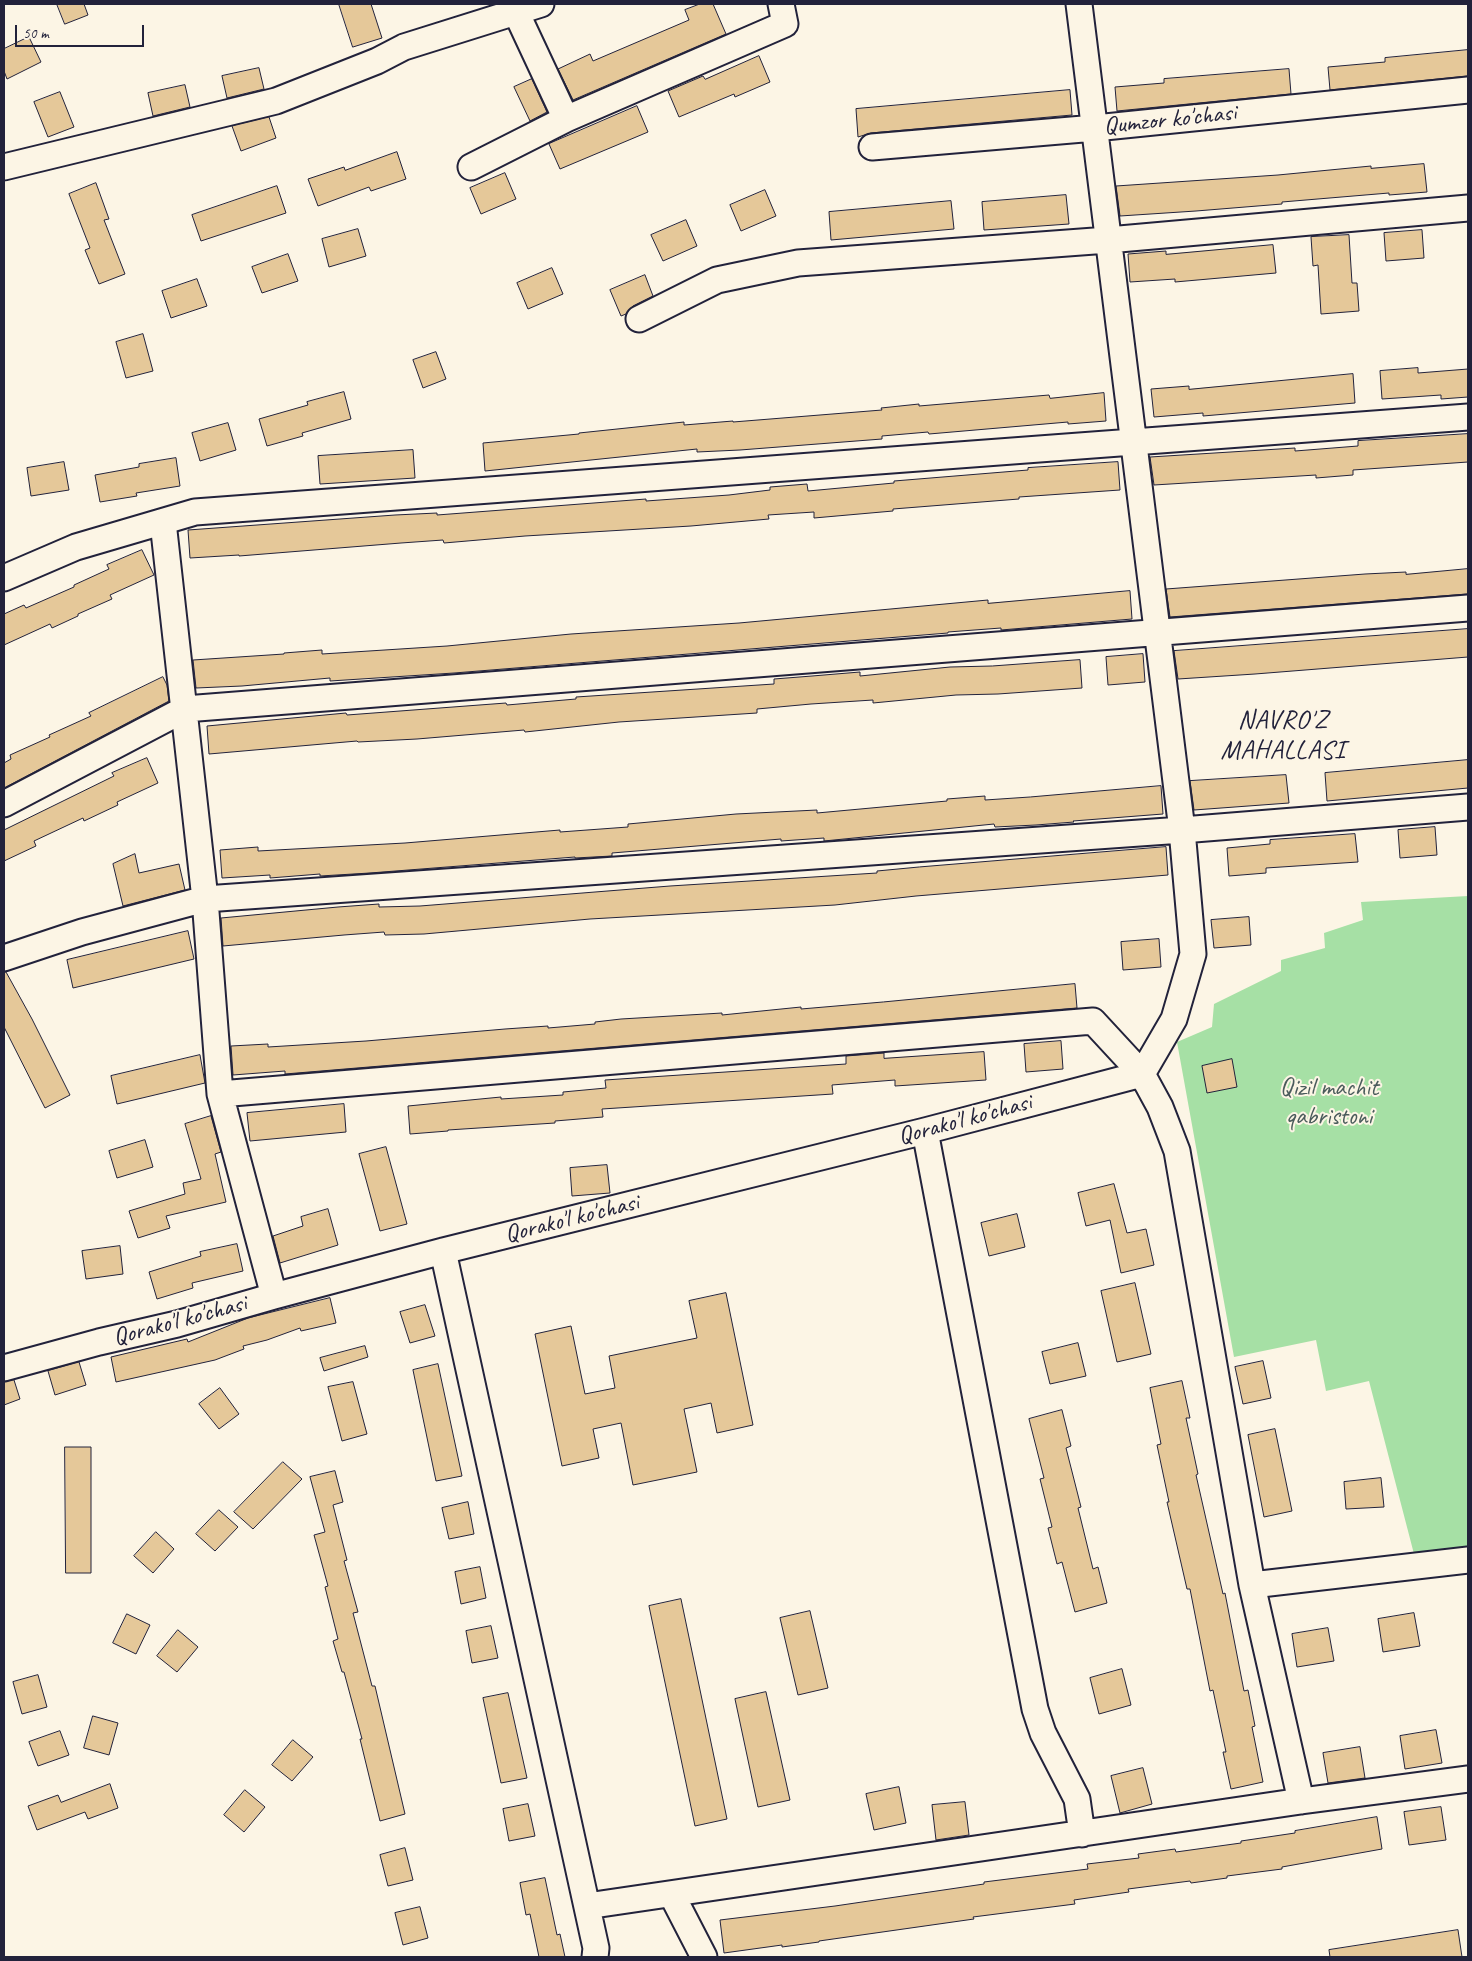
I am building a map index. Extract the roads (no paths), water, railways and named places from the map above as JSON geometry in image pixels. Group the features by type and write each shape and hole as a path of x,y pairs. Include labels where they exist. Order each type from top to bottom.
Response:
{"street":[{"path":"4,167 276,101 377,62 404,47 541,4"},
{"path":"471,167 566,119 785,24 782,4"},
{"path":"1079,4 1182,830 1193,954 1174,1019 1142,1074"},
{"path":"516,12 566,119"},
{"name":"Qumzor ko'chasi","path":"872,147 1094,128 1468,90"},
{"path":"639,318 718,280 798,263 1108,240 1468,208"},
{"path":"4,578 76,547 195,512 1468,417"},
{"path":"164,522 205,899 220,1094 274,1296"},
{"path":"4,804 185,709 1468,608"},
{"path":"4,958 82,932 205,899 1182,830 1468,807"},
{"path":"220,1094 1094,1021 1142,1074 1160,1106 1177,1150 1252,1585 1301,1801"},
{"name":"Qorako'l ko'chasi","path":"4,1368 98,1342 177,1324 442,1251 925,1131 1142,1074"},
{"path":"925,1131 1035,1709 1043,1733 1077,1799 1082,1834"},
{"path":"442,1251 587,1906 596,1948 595,1957"},
{"path":"1252,1585 1468,1560"},
{"path":"587,1906 1301,1801 1468,1779"},
{"path":"672,1895 704,1957"}],"district":[{"name":"NAVRO'Z MAHALLASI","path":"1283,736"}],"park label":[{"name":"Qizil machit qabristoni","path":"1329,1102"}]}
